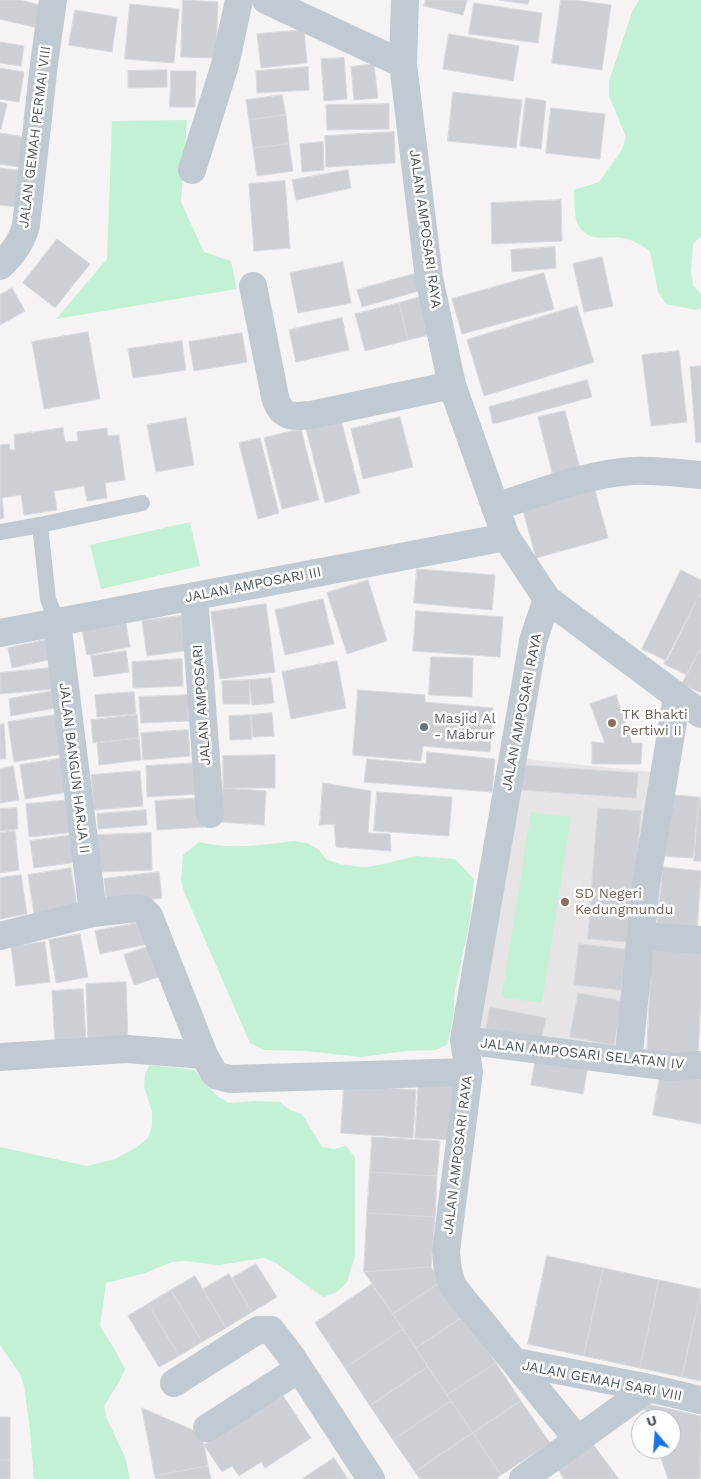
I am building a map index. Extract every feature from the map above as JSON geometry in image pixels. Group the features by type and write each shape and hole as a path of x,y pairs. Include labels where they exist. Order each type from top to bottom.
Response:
{"street":[{"name":"JALAN GEMAH PERMAI VIII","path":"0,266 17,248 23,237 26,224 53,0"},
{"path":"192,170 225,65 239,0"},
{"path":"266,0 403,64"},
{"name":"JALAN AMPOSARI RAYA","path":"405,0 403,64 429,278 452,385 506,537 548,599 533,641 464,1040 469,1072 446,1251 449,1278 454,1288 516,1362"},
{"path":"253,286 275,397 282,411 288,415 297,417 311,416 452,385"},
{"path":"495,507 580,480 603,476 650,471 701,475"},
{"name":"JALAN AMPOSARI III","path":"0,632 506,537"},
{"name":"JALAN AMPOSARI","path":"194,596 210,814"},
{"path":"548,599 701,714"},
{"name":"JALAN BANGUN HARJA II","path":"56,622 92,913"},
{"path":"628,1062 646,885 677,697"},
{"path":"0,936 92,913 142,909 150,916 204,1055 214,1073 218,1076 230,1079 469,1072"},
{"path":"641,936 701,940"},
{"name":"JALAN AMPOSARI SELATAN IV","path":"464,1040 671,1067 701,1065"},
{"path":"0,1057 127,1048 204,1055"},
{"path":"174,1383 260,1330 271,1330 276,1334 371,1479"},
{"name":"JALAN GEMAH SARI VIII","path":"516,1362 701,1400"},
{"name":"JALAN GEMAH SARI VIII","path":"516,1362 578,1440"},
{"path":"207,1428 299,1369"},
{"path":"523,1479 649,1388"}],"lane":[{"path":"0,532 142,503"},
{"path":"40,525 48,599 56,622"}],"shaded area":[{"name":"SD Negeri Kedungmundu","path":"515,758 652,772 620,1053 474,1033"}],"green space":[{"path":"639,0 701,0 701,236 693,244 691,271 693,285 701,295 701,308 696,310 666,304 658,292 650,251 626,239 590,236 578,225 576,216 574,190 599,182 622,150 626,137 609,96 609,81 632,12"},
{"path":"187,120 181,202 204,252 231,261 237,289 56,319 107,259 112,121"},
{"path":"190,522 200,566 101,589 90,545"},
{"path":"531,812 571,817 542,1003 502,997"},
{"path":"294,841 307,843 318,849 326,859 339,864 353,866 379,865 416,856 455,859 474,879 470,920 455,991 453,1018 447,1045 435,1050 405,1051 361,1057 305,1051 264,1050 250,1043 185,894 181,881 183,855 199,842 235,846"},
{"path":"150,1065 194,1070 217,1096 229,1103 280,1102 290,1110 302,1114 322,1147 334,1149 346,1146 355,1157 355,1256 347,1282 337,1292 323,1297 276,1263 264,1258 219,1265 186,1261 172,1262 145,1273 106,1283 100,1326 125,1369 104,1406 107,1419 125,1457 130,1479 34,1479 24,1386 20,1374 0,1345 0,1147 87,1166 115,1159 137,1147 148,1138 152,1126 152,1112 144,1087 145,1073"}],"building":[{"path":"0,0 20,0 44,6 38,28 0,19"},
{"path":"183,0 218,2 216,58 181,57"},
{"path":"426,0 467,0 463,15 424,6"},
{"path":"500,0 529,0 528,4"},
{"path":"561,0 611,5 602,70 552,63"},
{"path":"474,3 542,13 538,43 469,34"},
{"path":"130,4 179,9 174,63 125,59"},
{"path":"75,10 117,17 112,52 69,45"},
{"path":"304,30 307,63 261,68 257,34"},
{"path":"449,34 519,46 513,81 443,69"},
{"path":"0,42 24,46 21,66 0,63"},
{"path":"344,58 347,99 324,101 321,59"},
{"path":"374,64 378,98 354,100 351,67"},
{"path":"308,67 309,90 257,93 256,71"},
{"path":"0,68 24,72 19,102 0,99"},
{"path":"167,70 167,87 128,88 128,71"},
{"path":"171,71 196,71 195,107 170,107"},
{"path":"453,92 522,100 516,148 448,141"},
{"path":"282,95 286,115 249,120 246,100"},
{"path":"526,98 546,101 541,149 520,146"},
{"path":"0,102 7,104 1,129 0,129"},
{"path":"389,104 389,129 327,130 326,105"},
{"path":"551,108 605,114 600,159 546,153"},
{"path":"286,115 289,144 253,148 249,120"},
{"path":"394,132 395,163 326,167 325,136"},
{"path":"0,133 25,137 19,167 0,164"},
{"path":"323,142 324,170 302,172 300,144"},
{"path":"289,144 293,171 257,176 253,148"},
{"path":"0,168 23,171 18,207 0,205"},
{"path":"348,170 351,188 296,200 292,180"},
{"path":"285,181 290,248 254,251 249,184"},
{"path":"561,200 562,241 492,244 491,203"},
{"path":"57,239 90,264 55,308 23,283"},
{"path":"555,247 556,268 512,272 511,250"},
{"path":"602,257 613,306 584,312 573,264"},
{"path":"343,262 351,303 298,313 290,273"},
{"path":"417,273 422,290 362,307 357,290"},
{"path":"544,273 554,309 462,334 452,299"},
{"path":"12,288 25,311 0,325 0,295"},
{"path":"420,297 429,335 408,340 399,303"},
{"path":"399,303 408,340 365,351 355,314"},
{"path":"577,306 594,362 484,396 467,340"},
{"path":"342,318 349,350 296,362 289,330"},
{"path":"88,332 100,399 44,409 32,342"},
{"path":"242,333 247,362 194,371 189,342"},
{"path":"182,341 186,370 133,378 128,349"},
{"path":"679,351 687,422 651,426 642,355"},
{"path":"701,366 701,442 696,443 690,367"},
{"path":"587,380 592,397 493,424 489,407"},
{"path":"565,411 580,469 553,476 538,417"},
{"path":"400,417 413,467 363,479 351,429"},
{"path":"186,418 194,465 156,472 147,425"},
{"path":"341,420 360,493 325,503 306,429"},
{"path":"63,428 65,442 78,441 77,432 107,428 108,436 119,435 125,480 105,483 107,498 87,501 84,486 54,491 57,510 24,515 21,495 2,498 4,518 0,519 0,445 9,444 10,450 15,450 14,435"},
{"path":"301,429 319,500 282,509 264,438"},
{"path":"260,438 279,513 258,519 239,443"},
{"path":"594,487 608,538 536,558 522,507"},
{"path":"417,569 495,575 492,610 414,603"},
{"path":"681,570 701,580 701,591 667,661 642,649"},
{"path":"368,580 387,641 347,654 327,593"},
{"path":"701,591 701,647 687,675 664,664"},
{"path":"323,599 334,644 285,655 275,610"},
{"path":"266,604 275,672 220,679 211,612"},
{"path":"416,611 503,617 500,657 413,651"},
{"path":"187,615 191,650 147,656 142,621"},
{"path":"125,618 130,647 87,655 81,626"},
{"path":"53,638 57,658 12,668 8,648"},
{"path":"701,647 701,693 682,684"},
{"path":"126,651 129,672 94,677 91,656"},
{"path":"431,657 473,658 472,697 429,695"},
{"path":"182,659 183,686 133,688 132,662"},
{"path":"337,661 346,708 291,719 282,672"},
{"path":"50,668 52,689 0,694 0,673"},
{"path":"271,678 274,703 252,705 249,680"},
{"path":"249,680 250,704 223,704 222,681"},
{"path":"58,690 61,707 11,716 9,699"},
{"name":"Masjid Al - Mabrur","path":"358,690 425,695 425,702 493,708 490,752 423,746 421,761 353,755"},
{"path":"134,692 136,714 97,717 95,695"},
{"path":"188,695 189,721 141,723 139,697"},
{"name":"TK Bhakti Pertiwi II","path":"616,695 632,743 642,743 641,764 592,764 592,742 605,743 590,704"},
{"path":"272,713 274,736 253,737 251,715"},
{"path":"62,714 69,753 14,762 8,722"},
{"path":"137,715 139,738 93,743 91,720"},
{"path":"251,715 252,739 230,740 229,716"},
{"path":"4,724 6,759 0,759 0,725"},
{"path":"188,730 190,756 143,760 141,733"},
{"path":"139,738 141,760 99,765 97,743"},
{"path":"427,752 495,759 492,792 364,782 367,759 426,764"},
{"path":"275,755 275,788 223,788 223,756"},
{"path":"69,757 74,791 25,799 20,765"},
{"path":"197,763 199,794 147,797 146,766"},
{"path":"522,765 638,773 636,798 520,790"},
{"path":"13,766 19,800 0,803 0,769"},
{"path":"140,771 143,806 94,810 91,775"},
{"path":"323,783 371,791 368,833 390,834 391,851 336,847 334,824 320,825"},
{"path":"223,788 266,791 264,825 221,822"},
{"path":"377,792 452,797 449,836 374,831"},
{"path":"663,794 699,797 693,858 659,856"},
{"path":"699,797 701,798 701,861 694,861"},
{"path":"202,798 204,827 157,830 155,801"},
{"path":"72,800 75,832 29,837 26,804"},
{"path":"17,808 18,829 0,831 0,809"},
{"path":"598,808 641,811 630,942 588,939"},
{"path":"146,810 147,825 98,829 97,814"},
{"path":"15,831 19,870 0,873 0,833"},
{"path":"151,833 152,870 98,872 96,835"},
{"path":"73,835 77,862 34,868 30,841"},
{"path":"663,867 701,871 697,930 657,927"},
{"path":"71,868 77,906 34,914 28,875"},
{"path":"159,872 162,898 107,905 104,879"},
{"path":"21,875 27,914 0,919 0,878"},
{"path":"148,921 152,943 100,954 95,931"},
{"path":"80,934 88,977 56,983 49,940"},
{"path":"45,942 50,982 16,986 11,946"},
{"path":"155,944 165,975 134,985 124,955"},
{"path":"579,944 626,949 621,990 574,985"},
{"path":"652,946 701,949 698,1055 647,1052"},
{"path":"126,982 128,1044 88,1045 86,984"},
{"path":"83,989 86,1043 55,1045 52,991"},
{"path":"578,993 622,1001 614,1045 570,1037"},
{"path":"490,1007 546,1018 541,1040 486,1030"},
{"path":"536,1057 588,1066 583,1094 531,1085"},
{"path":"661,1070 701,1077 701,1124 653,1115"},
{"path":"419,1077 458,1079 454,1140 415,1138"},
{"path":"344,1085 416,1090 413,1138 341,1133"},
{"path":"372,1137 440,1141 437,1176 370,1172"},
{"path":"370,1172 437,1176 435,1217 367,1213"},
{"path":"367,1213 435,1217 431,1267 364,1272"},
{"path":"547,1256 603,1268 584,1356 528,1344"},
{"path":"256,1264 277,1297 252,1312 232,1278"},
{"path":"431,1267 441,1282 393,1314 364,1272"},
{"path":"603,1268 659,1280 640,1368 584,1356"},
{"path":"229,1274 252,1312 226,1328 203,1289"},
{"path":"195,1276 226,1328 202,1342 171,1290"},
{"path":"659,1280 701,1289 682,1377 640,1368"},
{"path":"441,1282 464,1316 416,1348 393,1314"},
{"path":"372,1284 403,1329 345,1368 315,1323"},
{"path":"171,1290 202,1342 179,1356 148,1304"},
{"path":"701,1292 701,1381 682,1377"},
{"path":"148,1304 179,1356 159,1367 128,1316"},
{"path":"464,1316 496,1363 447,1395 416,1348"},
{"path":"403,1329 428,1367 370,1406 345,1368"},
{"path":"496,1363 521,1401 473,1433 447,1395"},
{"path":"428,1367 451,1401 393,1440 370,1406"},
{"path":"282,1394 311,1438 265,1468 261,1462 239,1476 232,1466 222,1472 204,1445"},
{"path":"451,1401 473,1433 415,1472 393,1440"},
{"path":"521,1401 550,1443 501,1475 473,1433"},
{"path":"643,1403 670,1409 645,1409"},
{"path":"142,1408 202,1434 208,1466 155,1476"},
{"path":"681,1412 701,1416 700,1479 668,1479 661,1459 681,1459"},
{"path":"0,1417 10,1417 10,1460 0,1460"},
{"path":"473,1433 501,1475 496,1479 420,1479 415,1472"},
{"path":"592,1443 619,1479 564,1479 557,1468"},
{"path":"334,1458 348,1479 302,1479"},
{"path":"0,1460 10,1460 10,1479 0,1479"},
{"path":"208,1466 211,1479 156,1479 155,1476"}],"place":[{"name":"TK Bhakti Pertiwi II","path":"612,723"},
{"name":"Masjid Al - Mabrur","path":"424,727"},
{"name":"SD Negeri Kedungmundu","path":"565,902"}]}
